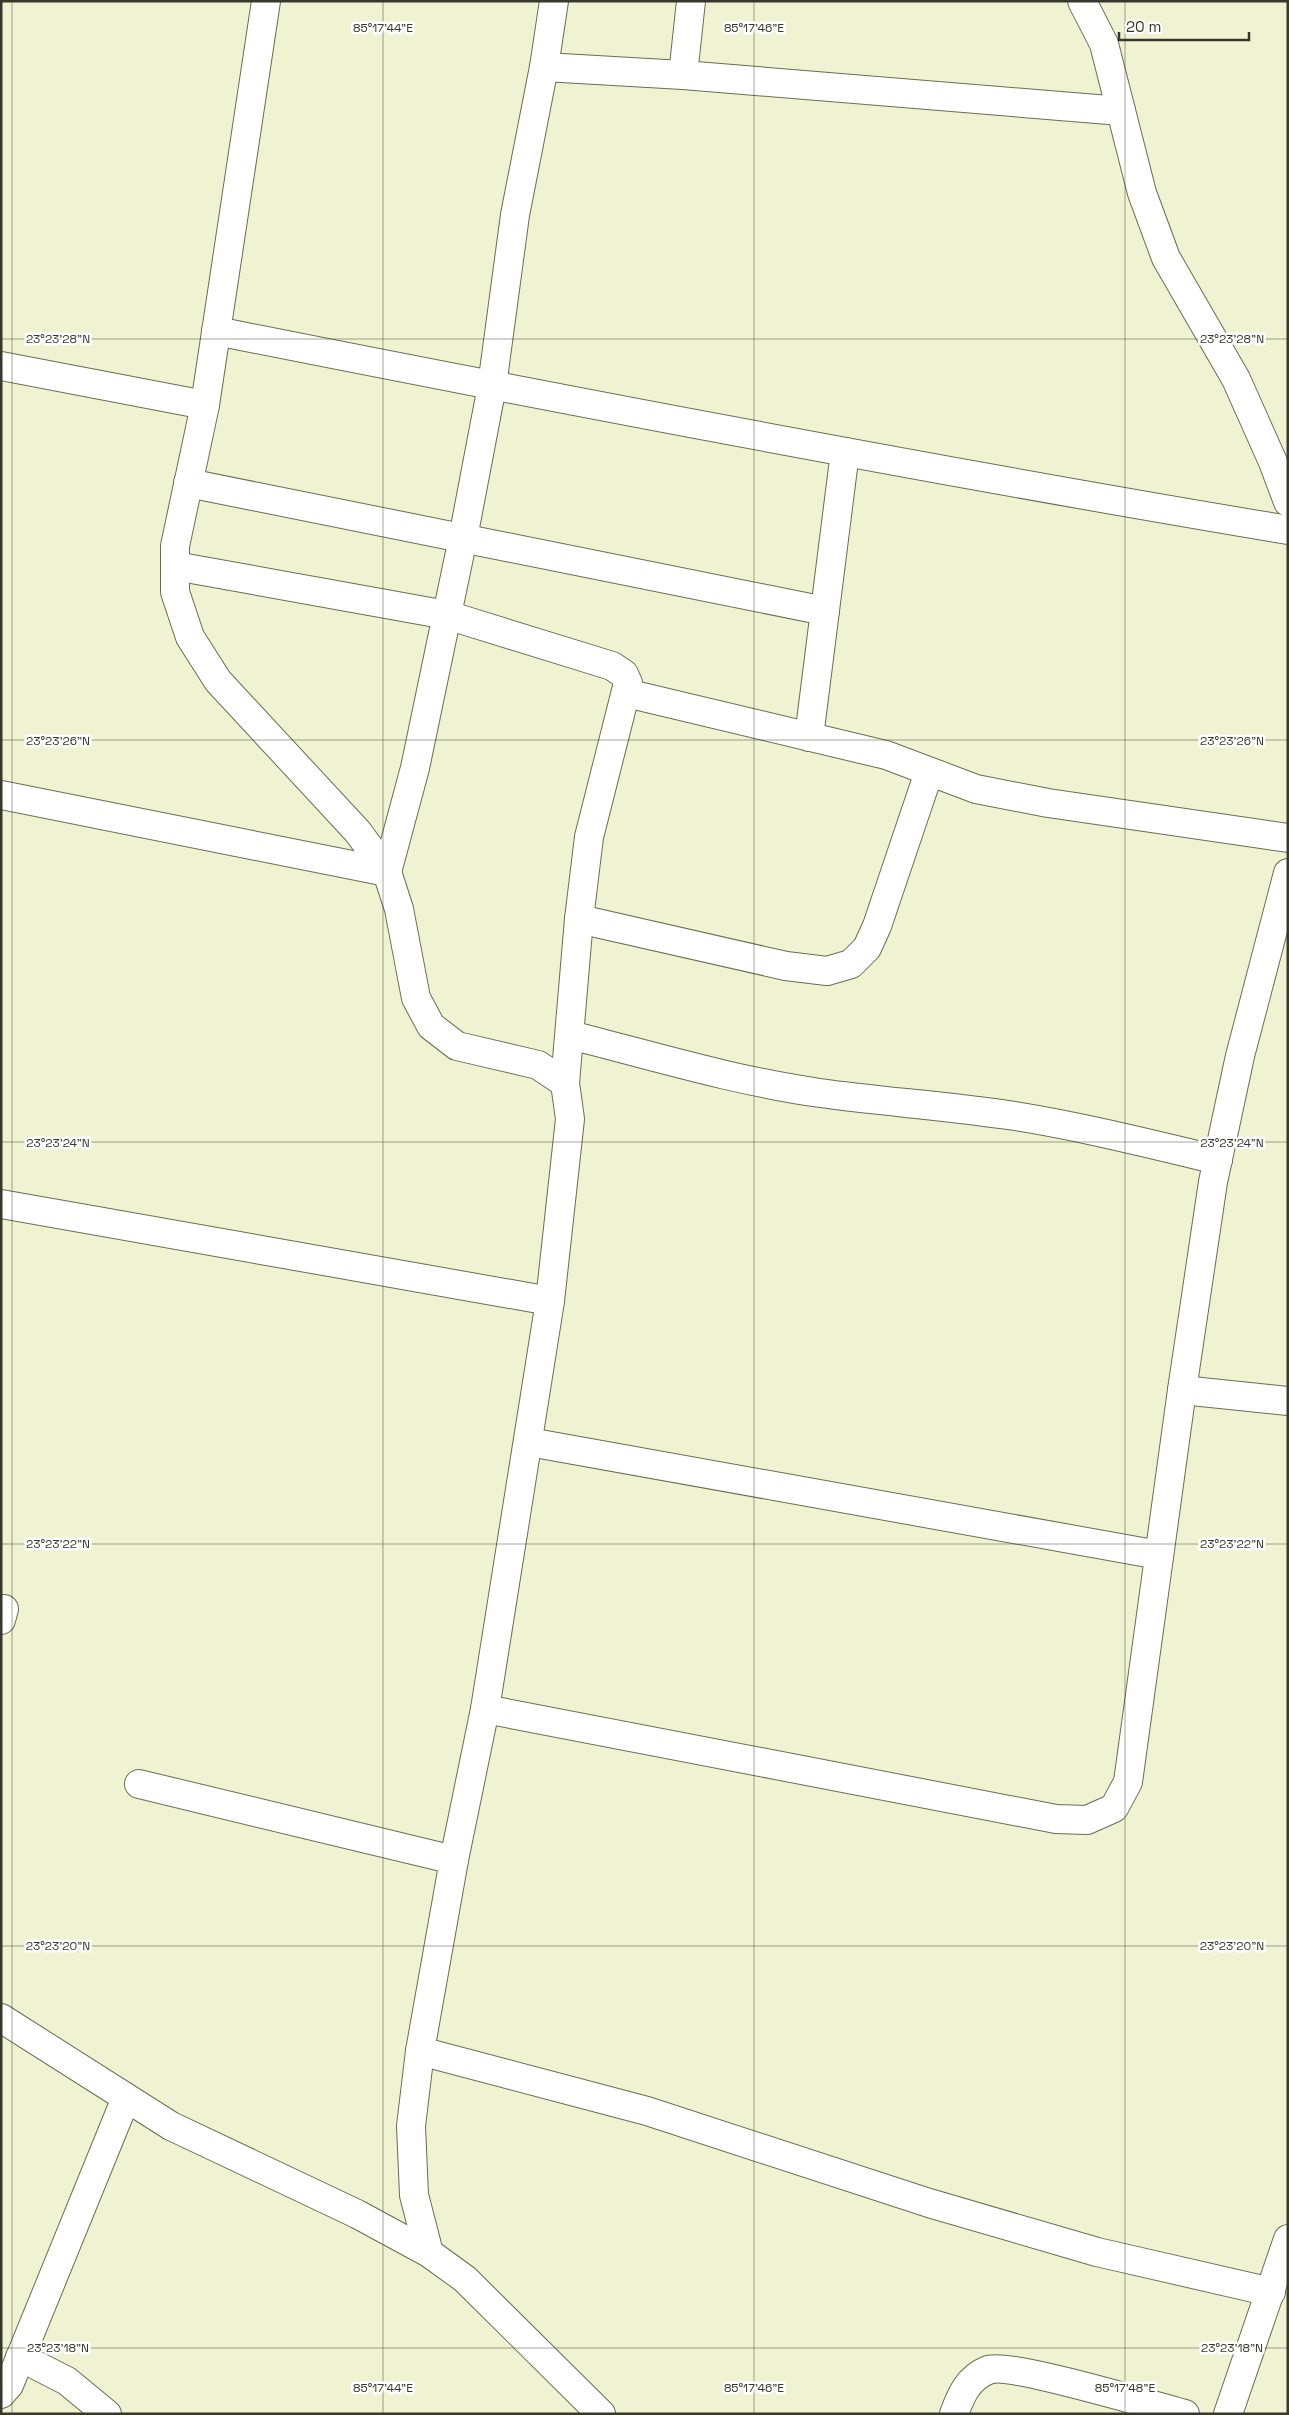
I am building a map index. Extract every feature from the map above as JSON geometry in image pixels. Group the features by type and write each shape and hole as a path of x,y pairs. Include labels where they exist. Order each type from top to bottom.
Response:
{"street":[{"path":"266,1 205,405 175,546 175,592 190,637 218,681 358,832 387,872 399,909 416,998 431,1026 457,1046 538,1065 566,1083"},
{"path":"387,872 415,768 463,538 492,386 515,215 544,67 554,1"},
{"path":"683,75 691,1"},
{"path":"1082,1 1104,44 1142,192 1166,258 1236,379 1273,462 1288,502"},
{"path":"544,67 683,75 1121,111"},
{"path":"216,331 492,386 845,452 1288,530"},
{"path":"1,366 205,405"},
{"path":"809,737 845,452"},
{"path":"188,483 825,611"},
{"path":"175,566 447,615 612,666 624,674 628,683 589,837 579,920 566,1083 570,1119 550,1301 529,1442 485,1709 454,1860 420,2051 411,2126 414,2195 429,2253"},
{"path":"626,693 886,755 976,788 1048,803 1288,838"},
{"path":"579,920 786,966 826,971 851,964 867,948 877,926 929,772"},
{"path":"1,795 387,872"},
{"path":"485,1709 1046,1817 1087,1820 1114,1808 1128,1782 1182,1390 1218,1160 1240,1056 1280,942 1288,873"},
{"path":"570,1035 744,1079 820,1093 925,1103 1016,1116 1130,1139 1218,1160"},
{"path":"1,1204 550,1301"},
{"path":"1182,1390 1288,1401"},
{"path":"529,1442 1159,1554"},
{"path":"139,1784 454,1860"},
{"path":"1,2018 171,2126 356,2214 429,2253 465,2279 601,2414"},
{"path":"420,2051 647,2111 929,2203 1097,2252 1271,2292"},
{"path":"1,2394 9,2385 126,2098"},
{"path":"1228,2414 1288,2239"},
{"path":"20,2357 67,2381 107,2414"},
{"path":"954,2414 961,2394 971,2379 990,2369 1024,2372 1185,2414"}]}
